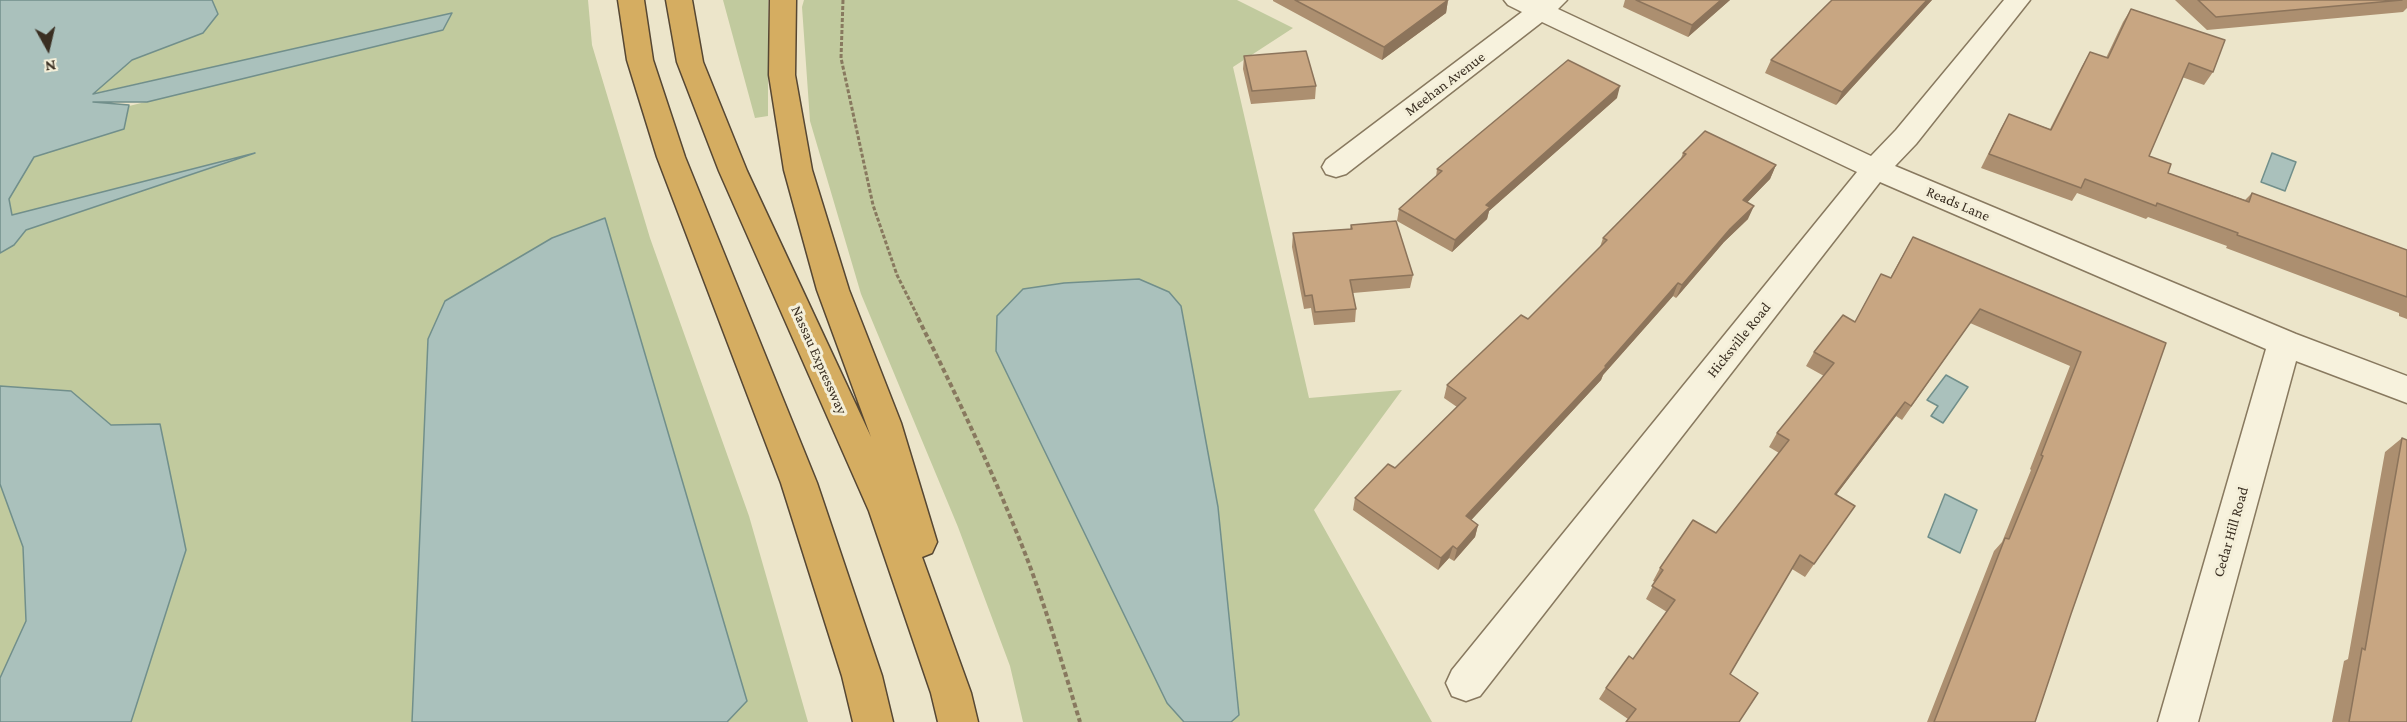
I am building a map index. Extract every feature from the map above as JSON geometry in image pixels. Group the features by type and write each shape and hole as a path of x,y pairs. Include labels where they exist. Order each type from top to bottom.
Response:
{"highway":[{"path":"632,0 640,60 671,157 799,483 862,676 873,722"},
{"name":"Nassau Expressway","path":"679,0 694,73 733,171 887,511 955,707"},
{"path":"783,0 782,75 798,170 833,291 884,423 924,559 955,707"}],"street":[{"name":"Hicksville Road","path":"1466,683 1875,169 1906,137 2017,0"},
{"name":"Reads Lane","path":"1537,4 1875,169 2284,343 2407,390"},
{"name":"Meehan Avenue","path":"1336,167 1537,4"},
{"name":"Cedar Hill Road","path":"2178,722 2284,343"}],"path":[{"path":"843,0 841,58 873,205 897,275 966,414 1015,528 1052,628 1080,722"}],"green space":[{"path":"212,0 588,0 592,45 650,238 749,516 808,722 727,722 747,701 428,338 412,722 131,722 186,550 111,425 71,391 0,386 0,253 14,245 26,230 244,157 12,215 9,199 34,157 124,129 129,106 443,30 451,14 91,94 132,60 203,33 218,14"},
{"path":"723,0 768,0 768,116 755,118"},
{"path":"804,0 1237,0 1293,28 1233,67 1309,398 1402,390 1314,510 1432,722 1231,722 1239,714 1218,507 1181,306 1169,292 1139,279 1064,283 1024,289 1167,703 1184,722 1023,722 1010,666 958,527 861,294 810,121 802,7"},
{"path":"0,484 23,547 26,621 0,678"}],"water":[{"path":"0,0 212,0 218,14 203,33 132,60 93,94 452,13 443,30 147,102 93,102 129,105 124,129 34,157 9,199 12,215 255,153 26,230 14,245 0,253"},
{"path":"2272,153 2296,162 2285,191 2261,182"},
{"path":"605,218 747,701 727,722 412,722 428,339 445,301 552,238"},
{"path":"1139,279 1169,292 1181,306 1218,507 1239,715 1231,722 1184,722 1167,703 996,351 997,316 1023,289 1064,283"},
{"path":"1946,375 1968,387 1943,423 1931,416 1938,406 1927,400"},
{"path":"0,386 71,391 111,425 160,424 186,550 131,722 0,722 0,678 26,621 23,547 0,484"},
{"path":"1945,494 1977,510 1960,553 1928,537"}],"building":[{"path":"1295,0 1448,0 1384,47"},
{"path":"1636,0 1721,0 1692,25"},
{"path":"1832,0 1927,0 1842,92 1771,60"},
{"path":"2198,0 2402,0 2216,17"},
{"path":"2131,9 2225,40 2213,72 2189,63 2149,156 2171,164 2168,173 2249,202 2252,193 2407,250 2407,297 2157,203 2156,206 2085,179 2081,188 1989,154 2009,114 2051,130 2090,52 2108,58"},
{"path":"1306,51 1316,86 1252,91 1244,56"},
{"path":"1568,60 1620,86 1486,205 1490,207 1455,240 1399,209 1442,171 1437,169"},
{"path":"1705,131 1776,165 1743,200 1754,206 1730,229 1682,285 1678,283 1606,367 1466,516 1478,525 1457,549 1453,546 1441,558 1355,498 1388,464 1395,468 1466,398 1447,385 1521,315 1528,319 1607,240 1603,238 1686,154 1683,153"},
{"path":"1396,221 1413,275 1350,280 1356,309 1315,312 1312,295 1305,296 1293,233 1352,229 1351,225"},
{"path":"1913,237 2166,343 2035,722 1934,722 2005,538 2009,539 2043,456 2041,455 2081,352 1980,309 1911,406 1905,402 1835,494 1855,506 1814,564 1800,555 1730,674 1758,693 1739,722 1626,722 1636,709 1606,688 1629,656 1633,659 1675,600 1652,586 1663,570 1660,568 1693,520 1716,533 1789,440 1777,433 1834,363 1814,352 1843,315 1855,322 1881,274 1891,278"},
{"path":"2402,438 2407,440 2407,722 2349,722 2362,648 2365,650"}]}
